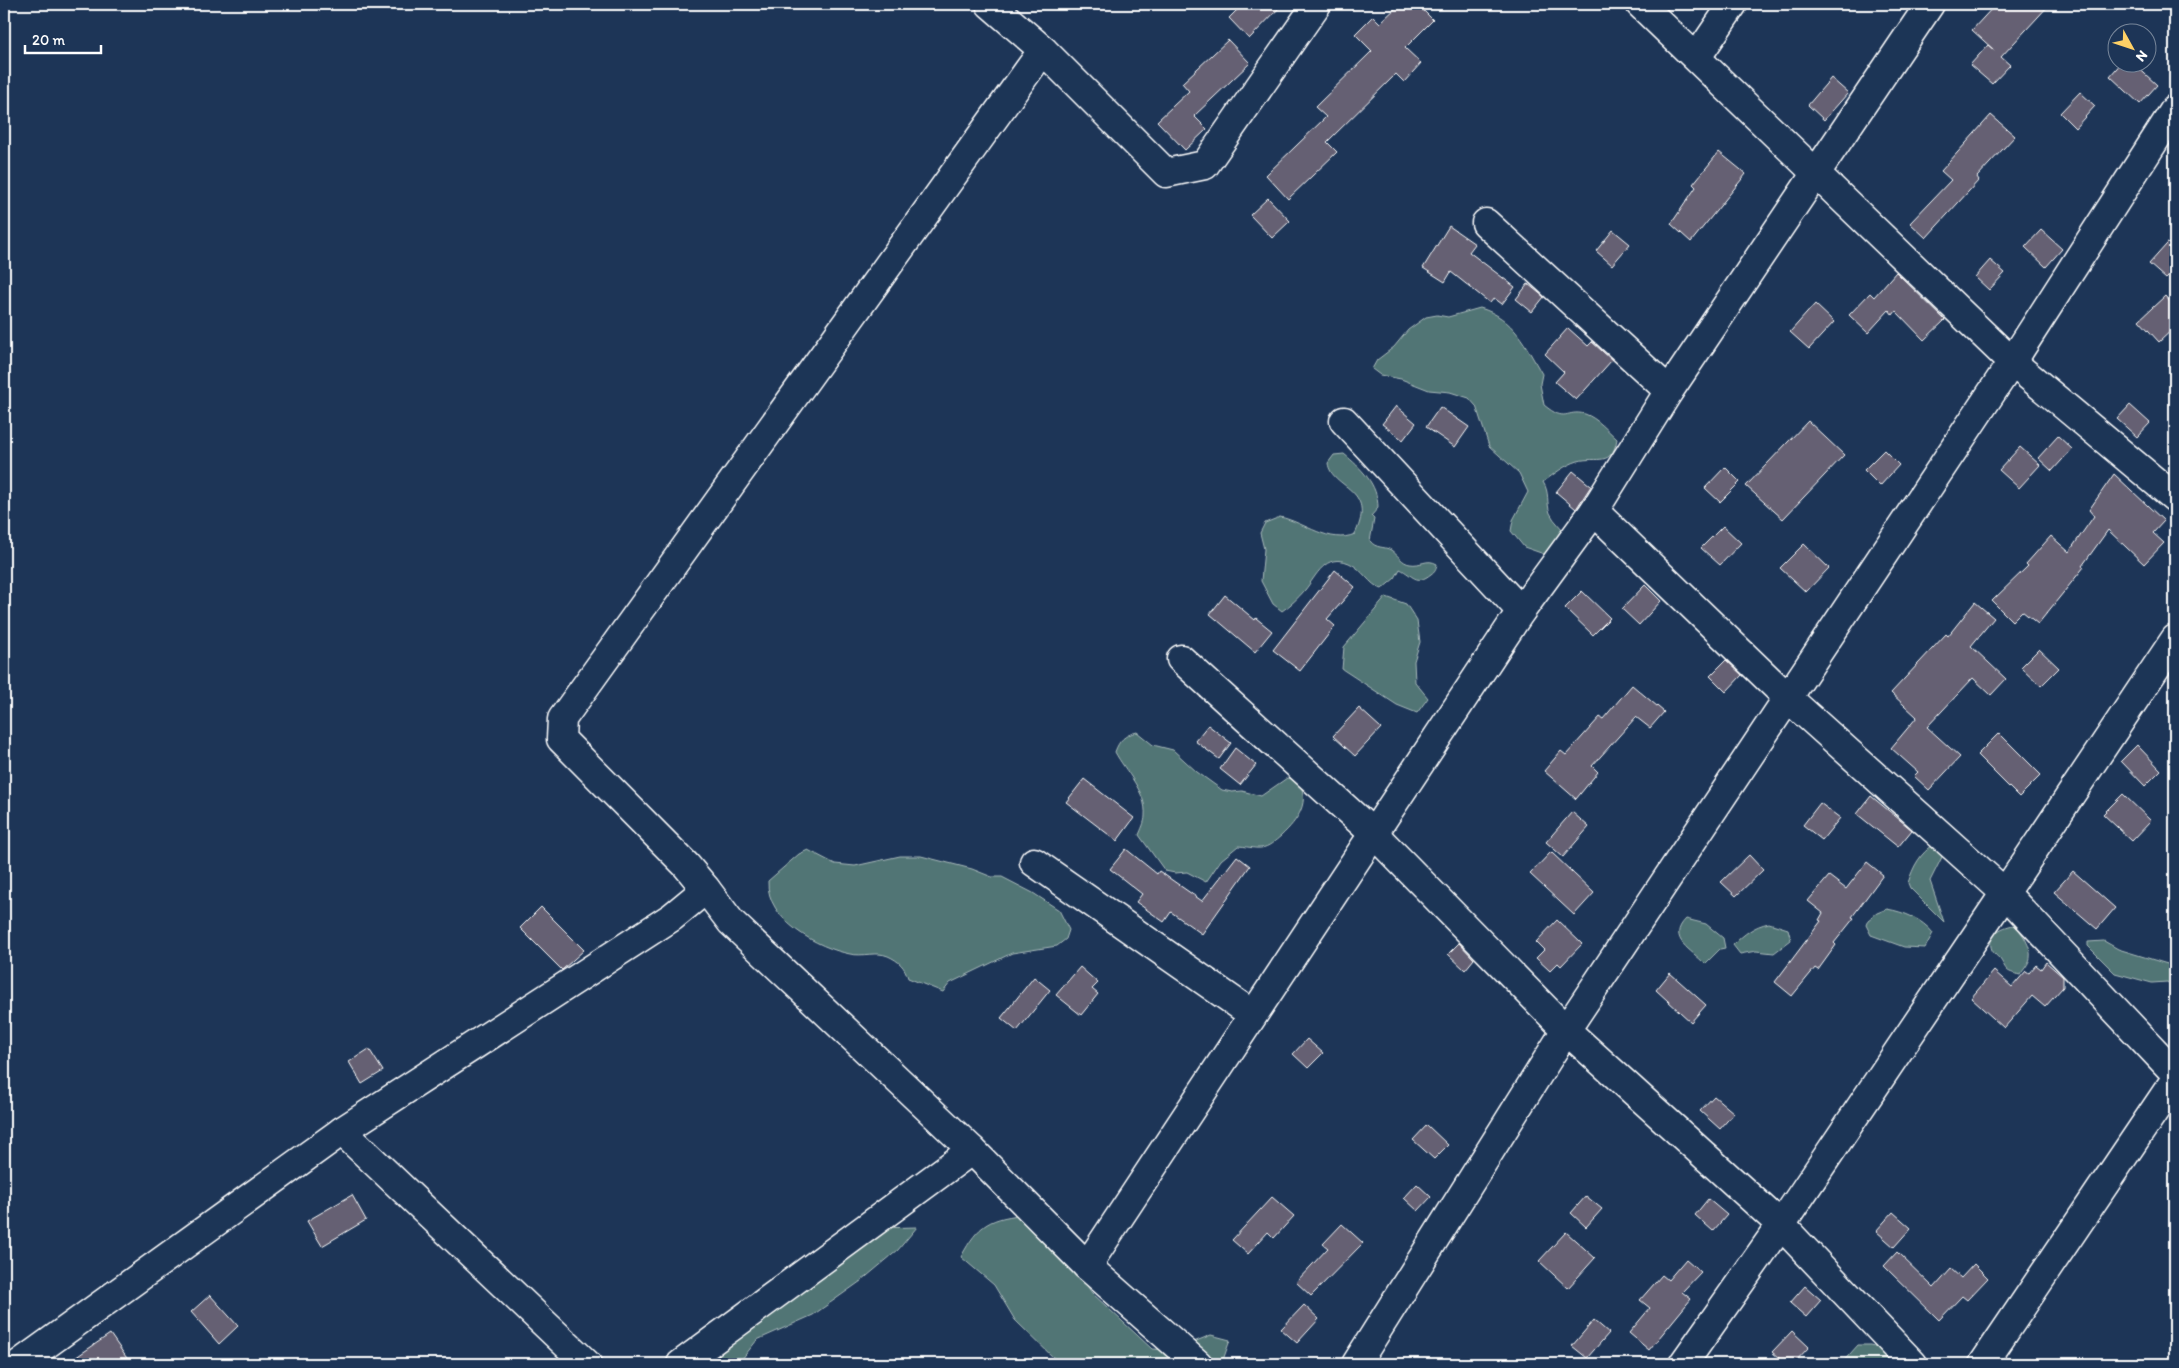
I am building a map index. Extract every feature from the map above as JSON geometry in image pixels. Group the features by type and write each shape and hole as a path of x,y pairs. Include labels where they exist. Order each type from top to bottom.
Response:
{"street":[{"path":"990,4 1043,50 1166,173 1205,165 1317,4"},
{"path":"1640,4 2012,362 2175,498"},
{"path":"1697,57 1732,4"},
{"path":"1087,1266 1252,1014 1374,834 1521,611 1594,511 1668,391 1930,4"},
{"path":"1043,50 562,720 561,739 686,865 731,922 972,1150 1087,1266 1198,1364"},
{"path":"1356,1364 1566,1030 2012,362 2175,109"},
{"path":"1486,223 1668,391"},
{"path":"1344,421 1521,611"},
{"path":"1594,511 1788,698 2005,893 2175,1073"},
{"path":"1683,1364 1780,1225 2175,640"},
{"path":"1181,659 1374,834 1566,1030 1780,1225 1913,1364"},
{"path":"1034,862 1252,1014"},
{"path":"19,1364 342,1131 672,917 706,889"},
{"path":"1984,1364 2175,1080"},
{"path":"342,1131 587,1364"},
{"path":"681,1364 972,1150"}],"green space":[{"path":"1480,308 1502,318 1524,343 1542,374 1540,384 1544,405 1557,414 1585,414 1598,422 1617,439 1615,448 1607,457 1578,461 1560,470 1543,482 1550,513 1567,536 1553,550 1544,554 1524,547 1511,531 1513,520 1528,492 1519,473 1489,446 1476,406 1469,398 1450,392 1429,390 1401,379 1380,375 1372,369 1377,360 1394,347 1408,330 1426,317 1437,315 1448,317"},
{"path":"1344,454 1362,471 1375,491 1378,508 1371,516 1374,519 1370,541 1377,546 1391,550 1407,563 1433,562 1437,564 1436,569 1426,577 1418,579 1400,569 1395,578 1382,589 1373,584 1349,563 1334,561 1322,567 1302,593 1282,611 1273,604 1261,581 1264,549 1260,533 1265,523 1280,517 1327,535 1346,537 1355,534 1361,519 1361,507 1351,491 1331,472 1328,463 1334,455"},
{"path":"1386,597 1406,604 1417,621 1420,642 1414,661 1415,682 1428,698 1417,713 1397,705 1342,669 1344,647"},
{"path":"1137,732 1153,745 1173,750 1197,772 1222,790 1242,791 1261,796 1287,778 1297,779 1303,795 1301,810 1287,830 1269,845 1259,848 1238,846 1221,860 1206,882 1187,872 1175,873 1165,871 1139,835 1145,818 1143,799 1115,752 1118,744 1123,739"},
{"path":"1935,844 1945,851 1930,881 1944,922 1910,888 1908,883 1918,861"},
{"path":"808,850 835,864 855,866 900,856 921,856 972,869 992,877 1002,877 1033,893 1059,910 1069,930 1066,939 1057,946 1012,953 950,983 943,992 908,978 901,965 888,956 879,954 855,955 837,951 809,939 785,920 775,908 770,895 768,881 799,854"},
{"path":"1887,909 1912,917 1929,928 1933,933 1925,948 1904,947 1871,935 1866,925 1868,920 1877,913"},
{"path":"1686,919 1706,924 1723,938 1725,948 1720,949 1705,964 1683,944 1680,938 1679,932"},
{"path":"1769,923 1788,929 1791,940 1774,953 1756,951 1740,954 1733,945 1750,931"},
{"path":"2014,925 2026,940 2030,954 2030,958 2020,975 2007,970 1993,951 1991,945 1991,940 1996,933"},
{"path":"2104,941 2118,949 2174,966 2175,987 2167,982 2152,983 2115,973 2088,946 2088,942"},
{"path":"1028,1214 1068,1258 1092,1293 1152,1349 1174,1350 1211,1335 1230,1340 1223,1360 1219,1364 1060,1364 1015,1320 994,1285 961,1257 974,1236 987,1224 995,1220"},
{"path":"917,1227 898,1250 861,1281 813,1315 757,1340 738,1364 679,1364 876,1228"},
{"path":"1858,1345 1870,1345 1901,1353 1907,1364 1841,1364"}],"building":[{"path":"1243,4 1283,4 1249,39 1229,18"},
{"path":"1400,4 1417,4 1433,20 1405,48 1421,63 1404,82 1396,74 1327,142 1337,152 1288,199 1266,175 1326,117 1315,107 1372,51 1355,34 1373,16 1380,23"},
{"path":"1996,4 2050,4 2001,57 2010,65 1992,84 1970,65 1988,45 1995,51 1972,30"},
{"path":"1228,40 1250,63 1194,116 1207,129 1185,150 1157,121 1189,91 1182,83"},
{"path":"2113,72 2143,72 2157,85 2140,104 2110,76"},
{"path":"1831,78 1848,93 1824,120 1808,105"},
{"path":"2080,92 2095,106 2075,128 2060,113"},
{"path":"1991,115 2015,136 1977,177 1979,180 1926,238 1910,223 1951,180 1941,171"},
{"path":"1719,152 1746,174 1691,242 1671,224 1696,187 1693,184"},
{"path":"1268,198 1290,221 1272,238 1250,215"},
{"path":"1449,226 1475,244 1469,252 1515,287 1502,304 1494,298 1490,303 1451,272 1445,282 1423,268"},
{"path":"1613,230 1630,244 1612,265 1596,251"},
{"path":"2041,230 2062,249 2046,267 2025,247"},
{"path":"2175,235 2175,270 2166,279 2149,264"},
{"path":"1990,260 2005,273 1989,290 1975,277"},
{"path":"1896,272 1945,320 1924,340 1896,311 1893,315 1889,310 1868,333 1849,315 1870,293 1874,297"},
{"path":"1528,284 1544,297 1532,312 1516,299"},
{"path":"2165,296 2175,307 2175,327 2159,342 2139,320"},
{"path":"1815,304 1834,322 1809,349 1790,332"},
{"path":"1568,328 1588,346 1592,342 1612,360 1576,400 1555,382 1564,372 1545,354"},
{"path":"2130,405 2150,423 2137,437 2117,419"},
{"path":"1396,406 1416,423 1403,440 1382,424"},
{"path":"1440,407 1469,427 1455,447 1426,427"},
{"path":"1808,421 1844,455 1783,519 1746,486"},
{"path":"2058,436 2072,449 2052,471 2038,458"},
{"path":"2020,447 2040,465 2019,488 1999,470"},
{"path":"1884,450 1899,465 1880,486 1864,470"},
{"path":"1725,467 1740,482 1720,502 1705,488"},
{"path":"1573,471 1591,486 1576,509 1556,492"},
{"path":"2114,474 2164,521 2153,533 2164,543 2144,564 2108,530 2082,566 2084,567 2038,624 2022,611 2012,621 1992,601 2028,566 2026,564 2051,536 2069,552 2094,516 2089,510"},
{"path":"1723,526 1741,543 1720,565 1701,548"},
{"path":"1804,544 1829,568 1806,592 1780,568"},
{"path":"1335,570 1355,587 1327,619 1335,626 1300,671 1273,650"},
{"path":"1645,585 1661,601 1639,625 1622,609"},
{"path":"1582,591 1610,618 1593,635 1565,608"},
{"path":"1225,595 1255,620 1256,618 1272,631 1255,652 1210,614"},
{"path":"1975,602 1994,618 1971,646 2006,679 1991,695 1973,678 1927,727 1960,757 1929,790 1914,776 1918,772 1891,748 1917,717 1891,693 1946,634 1948,636"},
{"path":"2039,649 2059,668 2041,686 2021,667"},
{"path":"1726,660 1742,675 1726,692 1710,676"},
{"path":"1632,685 1664,712 1650,728 1636,717 1592,766 1598,772 1576,799 1544,771 1561,751 1566,755 1600,717 1603,719"},
{"path":"1359,708 1381,728 1355,756 1333,736"},
{"path":"1208,725 1231,743 1219,759 1195,741"},
{"path":"1999,733 2041,775 2019,797 1977,755"},
{"path":"2137,745 2161,770 2145,786 2121,761"},
{"path":"1235,748 1256,765 1240,785 1220,769"},
{"path":"1084,779 1134,818 1117,841 1066,802"},
{"path":"2123,794 2151,821 2132,841 2103,814"},
{"path":"1871,796 1912,830 1898,847 1857,814"},
{"path":"1820,803 1840,818 1822,840 1803,825"},
{"path":"1572,812 1589,827 1563,857 1546,842"},
{"path":"1126,849 1157,874 1159,871 1202,901 1237,856 1250,866 1202,934 1171,912 1164,922 1136,902 1142,894 1110,869"},
{"path":"1551,852 1594,893 1574,915 1530,874"},
{"path":"1749,855 1763,870 1736,896 1721,882"},
{"path":"1867,862 1883,875 1852,917 1854,918 1834,943 1836,945 1818,970 1815,968 1792,996 1775,982 1821,921 1819,920 1823,913 1808,901 1829,876 1846,889"},
{"path":"2073,871 2115,908 2097,929 2054,892"},
{"path":"541,907 584,950 562,970 520,928"},
{"path":"1557,920 1582,944 1561,966 1558,963 1550,971 1536,958 1544,950 1536,942"},
{"path":"1459,943 1474,959 1465,970 1448,954"},
{"path":"2046,962 2063,977 2063,987 2045,1007 2032,996 2004,1028 1971,998 1994,971 2012,987 2026,971 2029,973 2036,965 2041,969"},
{"path":"1080,967 1098,983 1092,989 1098,994 1081,1015 1056,995"},
{"path":"1670,973 1706,1005 1691,1022 1656,990"},
{"path":"1034,977 1050,990 1017,1031 1001,1018"},
{"path":"1307,1039 1323,1053 1308,1068 1293,1054"},
{"path":"369,1049 383,1071 362,1084 349,1062"},
{"path":"1714,1096 1734,1113 1720,1129 1700,1111"},
{"path":"1427,1125 1448,1145 1434,1159 1413,1140"},
{"path":"1417,1184 1431,1197 1418,1211 1404,1198"},
{"path":"352,1195 366,1220 322,1246 307,1221"},
{"path":"1586,1196 1602,1209 1586,1227 1571,1213"},
{"path":"1272,1197 1294,1216 1274,1238 1268,1232 1248,1254 1232,1240"},
{"path":"1708,1199 1727,1215 1713,1231 1695,1215"},
{"path":"1893,1212 1911,1228 1894,1247 1876,1231"},
{"path":"1342,1224 1363,1243 1311,1296 1296,1282 1328,1248 1323,1244"},
{"path":"1566,1232 1595,1258 1568,1288 1539,1261"},
{"path":"1897,1252 1934,1288 1951,1269 1961,1278 1974,1264 1988,1278 1967,1300 1962,1296 1939,1320 1884,1266"},
{"path":"1686,1259 1701,1272 1682,1292 1691,1299 1649,1350 1629,1333 1650,1308 1640,1300 1662,1275 1668,1280"},
{"path":"1805,1286 1821,1300 1806,1317 1790,1303"},
{"path":"210,1295 238,1326 219,1344 191,1312"},
{"path":"1304,1305 1319,1319 1297,1343 1281,1329"},
{"path":"1594,1320 1609,1333 1587,1358 1572,1346"},
{"path":"1792,1331 1809,1347 1793,1364 1786,1364 1772,1352"},
{"path":"110,1334 131,1364 66,1364"}]}
